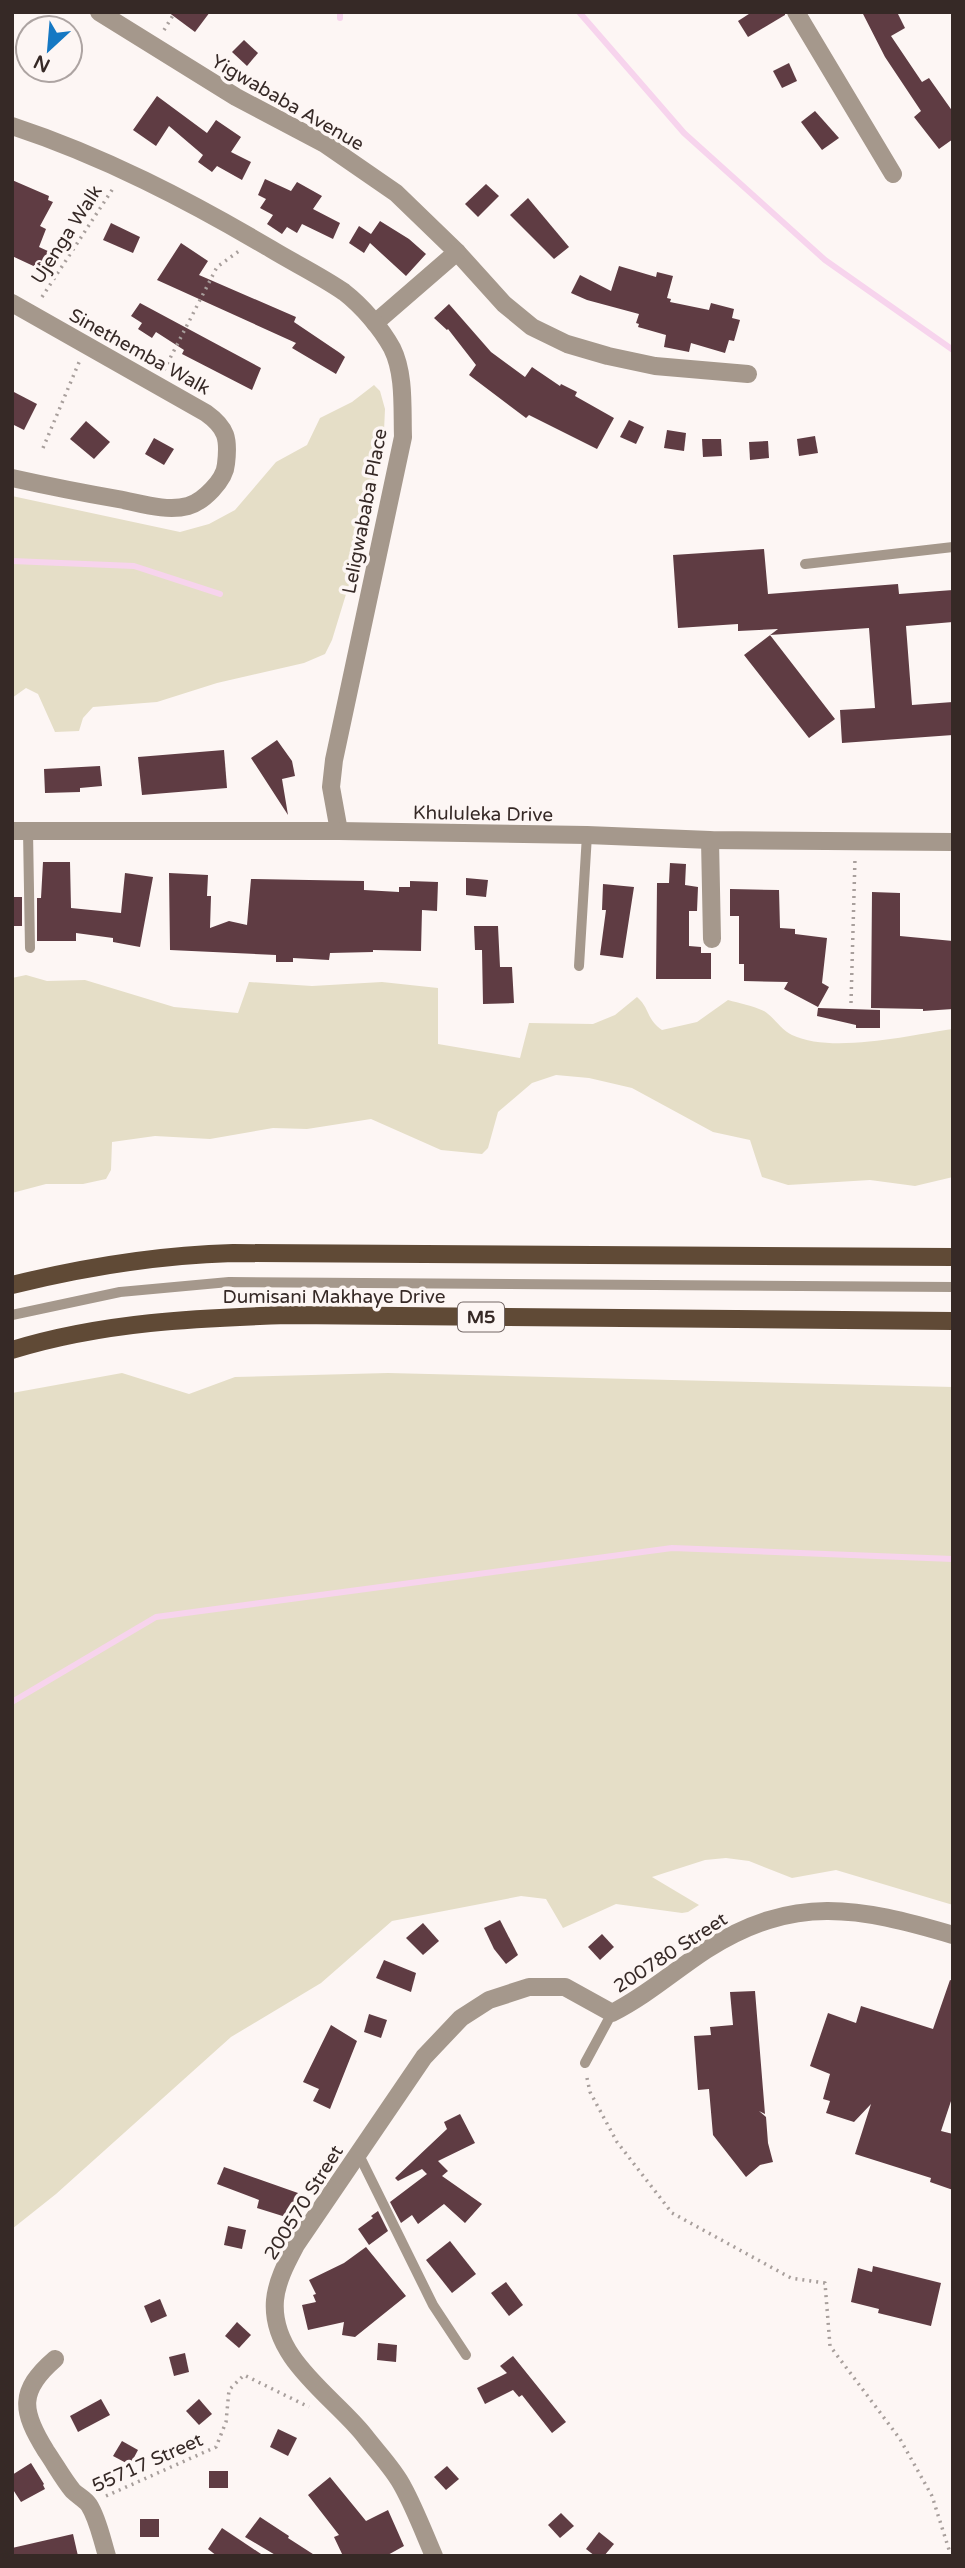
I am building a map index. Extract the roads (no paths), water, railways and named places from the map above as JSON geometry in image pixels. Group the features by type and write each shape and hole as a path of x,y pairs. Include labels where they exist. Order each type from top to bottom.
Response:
{"main road":[{"path":"12,1285 114,1264 233,1252 953,1257"},
{"name":"Dumisani Makhaye Drive","path":"12,1350 74,1334 123,1326 171,1320 262,1315 953,1321"}],"street":[{"name":"Yigwababa Avenue","path":"99,12 236,97 325,144 396,193 457,252 503,304 532,327 567,344 608,356 655,366 748,374"},
{"path":"796,12 893,174"},
{"name":"Leligwababa Place","path":"12,126 125,170 255,240 344,293 375,324 393,350 402,387 403,437 334,760 331,787 339,831"},
{"path":"375,324 457,252"},
{"name":"Sinethemba Walk","path":"12,303 157,384 220,423 226,435 227,451 226,469 218,482 204,497 188,506 162,508 12,478"},
{"name":"Khululeka Drive","path":"20,831 339,831 710,840 953,842"},
{"path":"710,840 712,939"},
{"name":"200780 Street","path":"612,2013 638,2000 705,1951 745,1928 794,1913 824,1910 866,1912 953,1935"},
{"name":"200570 Street","path":"435,2556 402,2485 362,2433 290,2354 278,2321 275,2300 282,2272 310,2223 424,2057 461,2018 489,2000 529,1987 565,1987 612,2013"},
{"path":"55,2359 39,2373 29,2388 25,2409 31,2427 62,2476 89,2504 107,2556"}],"lane":[{"path":"805,564 953,547"},
{"path":"20,831 30,948"},
{"path":"579,966 587,835"},
{"path":"12,1315 120,1292 229,1282 953,1287"},
{"name":"200780 Street","path":"585,2063 612,2013"},
{"path":"358,2153 433,2305 466,2355"}],"waterway":[{"path":"340,12 340,18"},
{"path":"579,12 684,133 825,260 953,350"},
{"path":"12,561 134,566 220,594"},
{"path":"12,1702 156,1617 672,1548 953,1559"}]}
